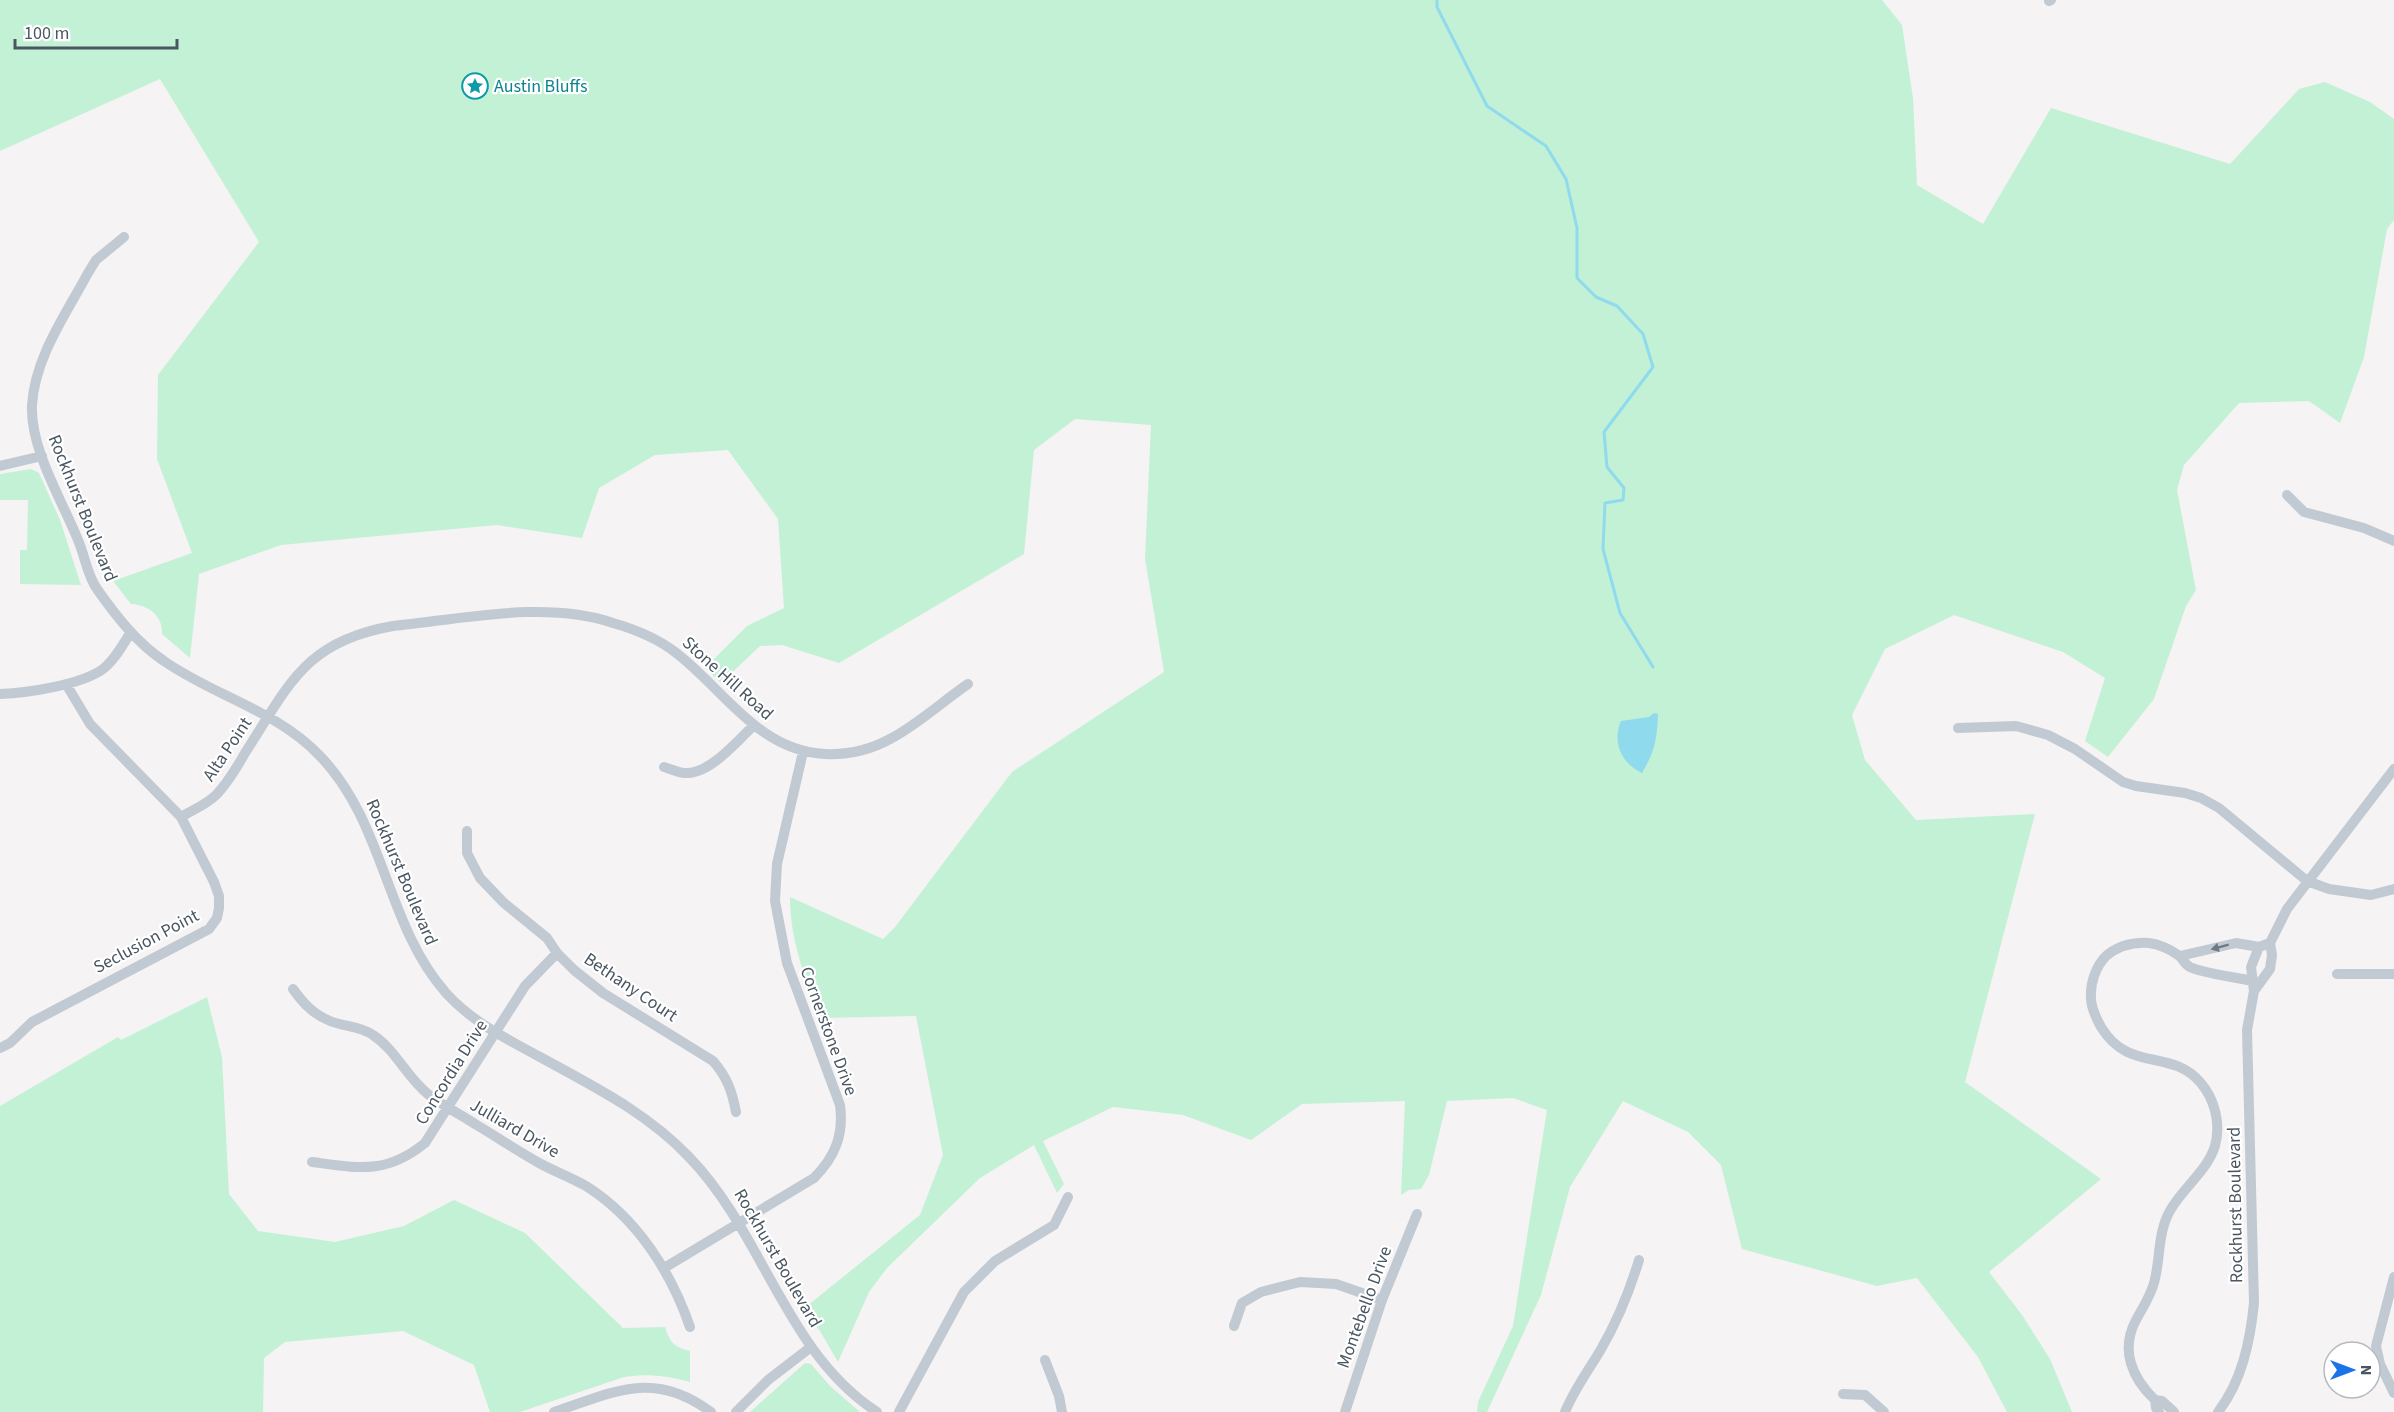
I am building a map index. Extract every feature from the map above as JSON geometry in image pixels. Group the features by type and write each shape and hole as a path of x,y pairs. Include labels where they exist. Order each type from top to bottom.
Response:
{"street":[{"name":"Rockhurst Boulevard","path":"124,237 96,260 45,354 32,405 34,432 42,456 80,544 94,585 145,647 177,669 269,717 304,740 342,782 366,825 406,931 419,957 450,998 496,1033 637,1112 689,1156 721,1194 740,1223 811,1347 831,1373 851,1392 878,1412"},
{"path":"0,466 42,456"},
{"path":"2287,495 2304,512 2372,530 2394,541"},
{"name":"Stone Hill Road","path":"269,717 287,686 302,670 335,643 354,635 393,626 529,612 585,615 614,623 656,640 675,651 773,740 803,752 836,755 878,745 892,738 968,684"},
{"path":"0,694 24,693 66,684 104,669 131,632"},
{"name":"Seclusion Point","path":"0,1048 10,1043 32,1022 209,929 217,918 219,908 219,896 214,882 181,817 90,724 66,684"},
{"name":"Alta Point","path":"181,817 215,796 269,717"},
{"path":"664,766 687,774 700,769 727,751 754,725"},
{"path":"1958,728 2001,726 2033,730 2075,749 2123,782 2201,798 2219,808 2307,881 2329,889 2371,895 2394,889"},
{"name":"Cornerstone Drive","path":"664,1269 814,1178 827,1165 841,1136 840,1105 787,963 775,901 778,853 803,752"},
{"name":"Rockhurst Boulevard","path":"2218,1412 2227,1400 2245,1356 2254,1304 2247,1030 2253,986 2251,968 2307,881 2394,769"},
{"name":"Bethany Court","path":"467,831 467,853 480,878 504,903 547,938 557,953 584,979 713,1061 731,1087 736,1112"},
{"path":"2174,1412 2162,1401 2155,1400 2139,1384 2133,1373 2128,1354 2131,1330 2154,1282 2166,1219 2180,1195 2209,1161 2215,1144 2218,1121 2207,1091 2191,1074 2167,1063 2132,1056 2110,1041 2095,1015 2091,996 2097,968 2108,955 2121,947 2137,943 2152,944 2180,956 2236,943 2265,945"},
{"name":"Rockhurst Boulevard","path":"2253,986 2270,969 2272,955 2265,945"},
{"name":"Concordia Drive","path":"312,1162 371,1168 399,1161 425,1143 525,986 557,953"},
{"path":"2180,956 2184,963 2198,970 2253,986"},
{"path":"2337,974 2394,974"},
{"name":"Julliard Drive","path":"292,989 306,1006 318,1015 331,1022 363,1029 375,1036 387,1046 419,1085 448,1108 543,1165 587,1187 625,1218 645,1241 664,1269 674,1286 690,1327"},
{"path":"899,1412 964,1292 996,1261 1054,1225 1068,1197"},
{"name":"Montebello Drive","path":"1345,1412 1382,1300 1417,1214"},
{"path":"1565,1412 1580,1382 1618,1319 1626,1302 1639,1260"},
{"path":"2394,1277 2376,1346 2380,1364 2394,1393"},
{"path":"1234,1326 1242,1303 1261,1292 1300,1282 1336,1284 1382,1300"},
{"path":"736,1412 768,1380 811,1347"},
{"path":"1045,1360 1059,1396 1062,1412"},
{"path":"554,1412 621,1390 658,1387 688,1396 711,1412"},
{"path":"1842,1394 1865,1395 1884,1412"},
{"path":"2155,1400 2159,1412"}],"green space":[{"path":"0,0 1882,0 1902,25 1913,98 1917,185 1983,224 2051,108 2230,164 2299,89 2325,82 2370,102 2394,119 2394,220 2387,229 2364,357 2340,423 2309,401 2239,403 2184,465 2177,490 2196,590 2186,606 2154,699 2108,757 2085,741 2105,678 2063,652 1954,615 1885,649 1852,715 1865,760 1916,820 2035,814 1965,1082 2101,1179 1989,1272 2022,1315 2050,1359 2072,1412 2007,1412 1978,1357 1917,1278 1877,1286 1742,1249 1721,1165 1688,1132 1623,1101 1570,1187 1541,1295 1487,1412 1477,1412 1478,1402 1513,1326 1547,1110 1513,1098 1447,1101 1429,1175 1421,1189 1409,1190 1401,1195 1405,1101 1302,1104 1251,1140 1183,1115 1113,1107 1043,1141 1064,1184 1057,1193 1034,1145 980,1178 887,1268 869,1292 838,1362 820,1331 802,1310 920,1215 943,1155 916,1016 821,1018 804,974 796,944 790,897 883,939 895,927 1012,772 1164,672 1145,559 1151,425 1075,419 1034,450 1024,554 839,663 782,645 760,646 721,683 705,668 747,626 784,608 778,519 728,450 655,455 599,488 582,538 497,525 281,545 199,574 190,658 162,634 160,621 153,612 143,606 131,604 113,581 192,553 157,459 158,375 259,242 160,79 0,151"},
{"path":"31,469 39,473 60,520 81,585 20,584 20,550 27,550 28,500 0,500 0,474"},
{"path":"207,997 222,1057 229,1194 258,1231 335,1242 404,1226 454,1200 525,1233 623,1328 665,1327 673,1344 690,1351 690,1382 657,1376 624,1377 520,1412 490,1412 474,1365 403,1331 285,1342 264,1358 263,1412 0,1412 0,1106 118,1037 121,1040"},
{"path":"805,1363 811,1364 830,1386 860,1412 750,1412"}],"water":[{"path":"1654,713 1658,714 1656,738 1653,751 1642,773 1629,764 1620,751 1618,729 1621,721 1649,717"}],"waterway":[{"path":"1437,0 1437,7 1487,106 1546,146 1566,179 1577,228 1577,278 1596,297 1617,306 1643,334 1653,367 1604,432 1607,467 1624,488 1623,500 1605,503 1603,549 1620,613 1653,667"}],"place":[{"name":"Austin Bluffs","path":"475,86"}]}
